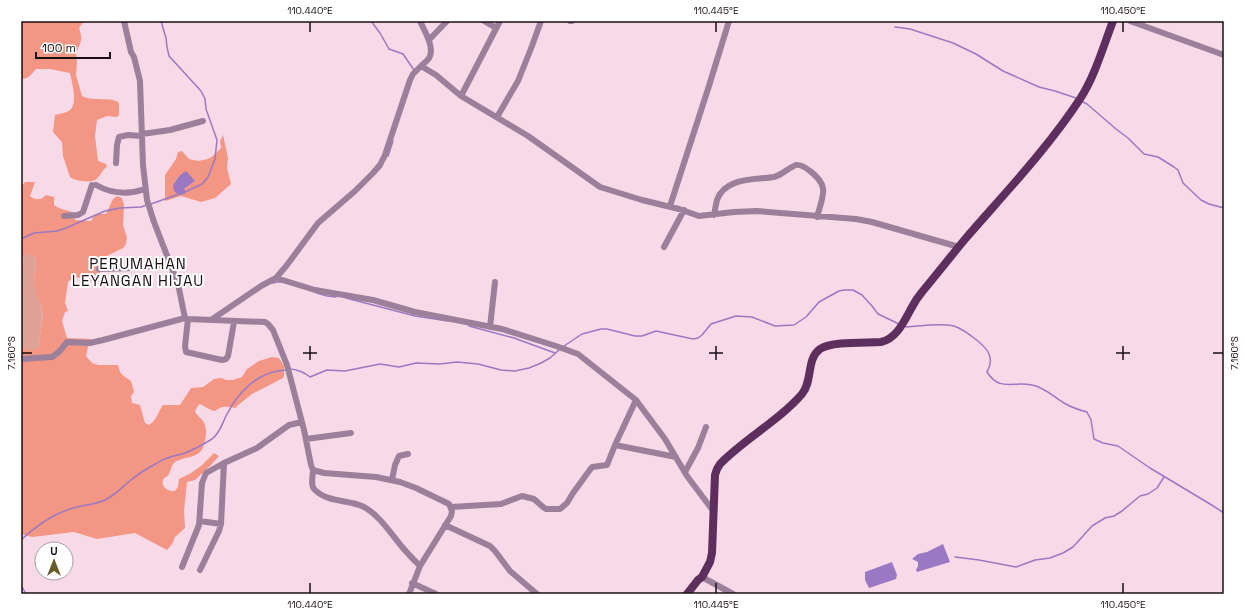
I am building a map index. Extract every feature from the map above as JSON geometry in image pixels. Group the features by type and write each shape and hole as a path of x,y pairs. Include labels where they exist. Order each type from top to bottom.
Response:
{"main road":[{"path":"688,594 702,577 710,562 712,553 715,475 717,468 724,460 771,422 804,392 816,352 827,345 884,342 898,331 915,301 959,247 1016,182 1079,100 1094,72 1113,21"}],"street":[{"path":"124,21 131,52 140,81 145,189 147,200 178,284 186,318 186,352 222,360 226,359 228,356 234,322"},
{"path":"211,320 261,286 276,278 318,223 354,191 380,165 385,155 408,85 414,73 430,57 431,52 429,40 420,21"},
{"path":"429,40 447,21"},
{"path":"484,21 496,28"},
{"path":"461,96 500,21"},
{"path":"496,117 518,81 541,21"},
{"path":"670,206 729,21"},
{"path":"1130,21 1224,55"},
{"path":"421,66 436,75 461,96 528,136 600,187 642,200 684,210 699,216 757,211 864,220 959,247"},
{"path":"116,163 119,137 170,130 203,121"},
{"path":"714,215 718,198 727,187 740,181 775,176 793,166 799,165 803,166 815,175 824,187 824,193 817,217"},
{"path":"64,216 78,215 83,212 94,185 107,190 126,193 145,189"},
{"path":"664,247 684,210"},
{"path":"99,269 134,268 170,264"},
{"path":"276,278 315,290 373,300 415,312 490,327 578,354 636,400 665,439 685,472 714,512"},
{"path":"490,327 495,282"},
{"path":"21,359 52,357 68,342 84,343 96,341 186,318 234,322 260,322 268,324 273,330 287,365 306,438 313,470 312,485 315,490 331,498 362,506 382,523 404,550 420,566"},
{"path":"451,508 501,504 522,496 534,499 546,509 560,509 567,503 591,469 595,466 607,465 636,400"},
{"path":"182,567 200,521 202,482 206,473 257,448 289,425 302,422"},
{"path":"685,472 698,448 706,427"},
{"path":"306,438 351,433"},
{"path":"616,444 676,457"},
{"path":"392,480 398,456 408,454"},
{"path":"200,570 220,531 224,463"},
{"path":"313,470 324,473 376,477 392,480 427,492 446,502 451,508 451,516 420,566 412,583 409,594"},
{"path":"200,521 221,524"},
{"path":"445,526 490,546 496,551 510,571 537,594"},
{"path":"702,577 733,594"},
{"path":"412,583 436,594"}],"shaded area":[{"path":"21,21 84,21 79,28 81,41 76,53 76,75 82,96 91,99 112,100 119,103 119,115 117,117 107,116 97,120 95,136 98,161 106,164 107,166 97,179 92,181 82,181 70,177 63,156 62,142 53,132 55,115 65,113 70,110 74,103 74,93 70,73 50,69 36,69 28,77 21,79"},
{"path":"223,135 228,158 227,168 231,184 215,198 201,202 181,196 165,201 165,175 176,159 178,152 182,151 189,159 198,161 208,159 221,148 220,141","holes":["179,176 195,181 184,189 173,185"]},
{"path":"186,171 195,181 184,189 185,194 179,195 174,191 173,185 179,176"},
{"path":"25,182 35,182 30,196 32,198 40,199 46,195 54,197 54,205 58,208 74,213 75,220 91,221 95,214 106,214 113,199 117,196 122,198 124,205 123,225 127,238 126,244 123,248 107,256 104,260 97,282 77,278 68,282 65,303 68,311 65,312 62,321 67,338 92,339 86,356 92,363 98,365 118,365 120,372 131,381 134,392 131,396 132,403 140,405 145,423 149,425 152,423 163,405 180,405 191,388 203,387 214,379 222,378 226,380 233,380 242,377 247,369 259,361 272,357 279,358 284,366 283,378 252,394 236,408 223,407 215,411 199,404 195,411 206,427 206,437 203,447 198,454 174,463 169,475 164,478 163,486 167,489 175,491 178,487 179,479 201,466 214,453 219,456 195,480 187,482 184,511 185,528 175,537 167,550 135,533 97,539 74,532 32,537 21,534 21,343 23,347 29,350 38,348 43,316 41,303 36,296 35,291 35,258 32,255 25,254 21,262 21,187"},
{"path":"24,253 32,255 35,258 36,263 34,276 36,296 41,303 43,316 38,348 35,351 29,351 22,346 21,262 24,258"},
{"path":"943,544 950,562 917,572 918,562 912,559 918,554 927,552"},
{"path":"892,562 897,575 896,579 869,588 865,580 865,572"}],"waterway":[{"path":"161,21 169,56 201,91 205,99 206,109 217,140 215,159 208,177 202,184 185,192"},
{"path":"371,21 389,49 403,54 414,70"},
{"path":"895,27 910,29 953,43 976,54 1003,71 1039,87 1076,98"},
{"path":"1081,101 1087,104 1128,138 1144,154 1158,157 1178,170 1183,183 1201,200 1224,208"},
{"path":"388,156 393,141"},
{"path":"151,204 179,194"},
{"path":"21,239 34,233 57,231 105,211 147,205"},
{"path":"273,283 281,282"},
{"path":"564,346 582,334 601,329 607,329 635,336 642,336 656,331 693,339 702,335 711,324 736,316 752,317 775,326 794,325 806,317 819,302 839,291 844,290 853,290 862,295 878,314 899,324"},
{"path":"317,293 336,297"},
{"path":"346,298 415,316 448,321"},
{"path":"904,326 948,325 963,330 987,350 990,357 990,366 987,372 997,382 1002,384 1025,384 1036,386 1045,390 1060,401 1087,412 1091,420 1094,439 1103,443 1118,446 1150,468 1224,513"},
{"path":"469,326 514,338 555,353"},
{"path":"290,369 301,372 310,377 327,370 345,371 380,364 399,367 416,363 440,364 457,362 478,364 501,370 515,371 529,368 541,363 550,358 559,350"},
{"path":"21,540 50,518 74,508 105,500 137,475 160,461 185,453 212,439 219,431 236,399 250,384 266,374 286,370"},
{"path":"955,557 1016,567 1035,560 1050,558 1073,547 1092,526 1105,518 1114,516 1140,496 1148,494 1157,488 1164,477"},
{"path":"21,585 26,594"}],"district":[{"name":"PERUMAHAN LEYANGAN HIJAU","path":"138,272"}]}
